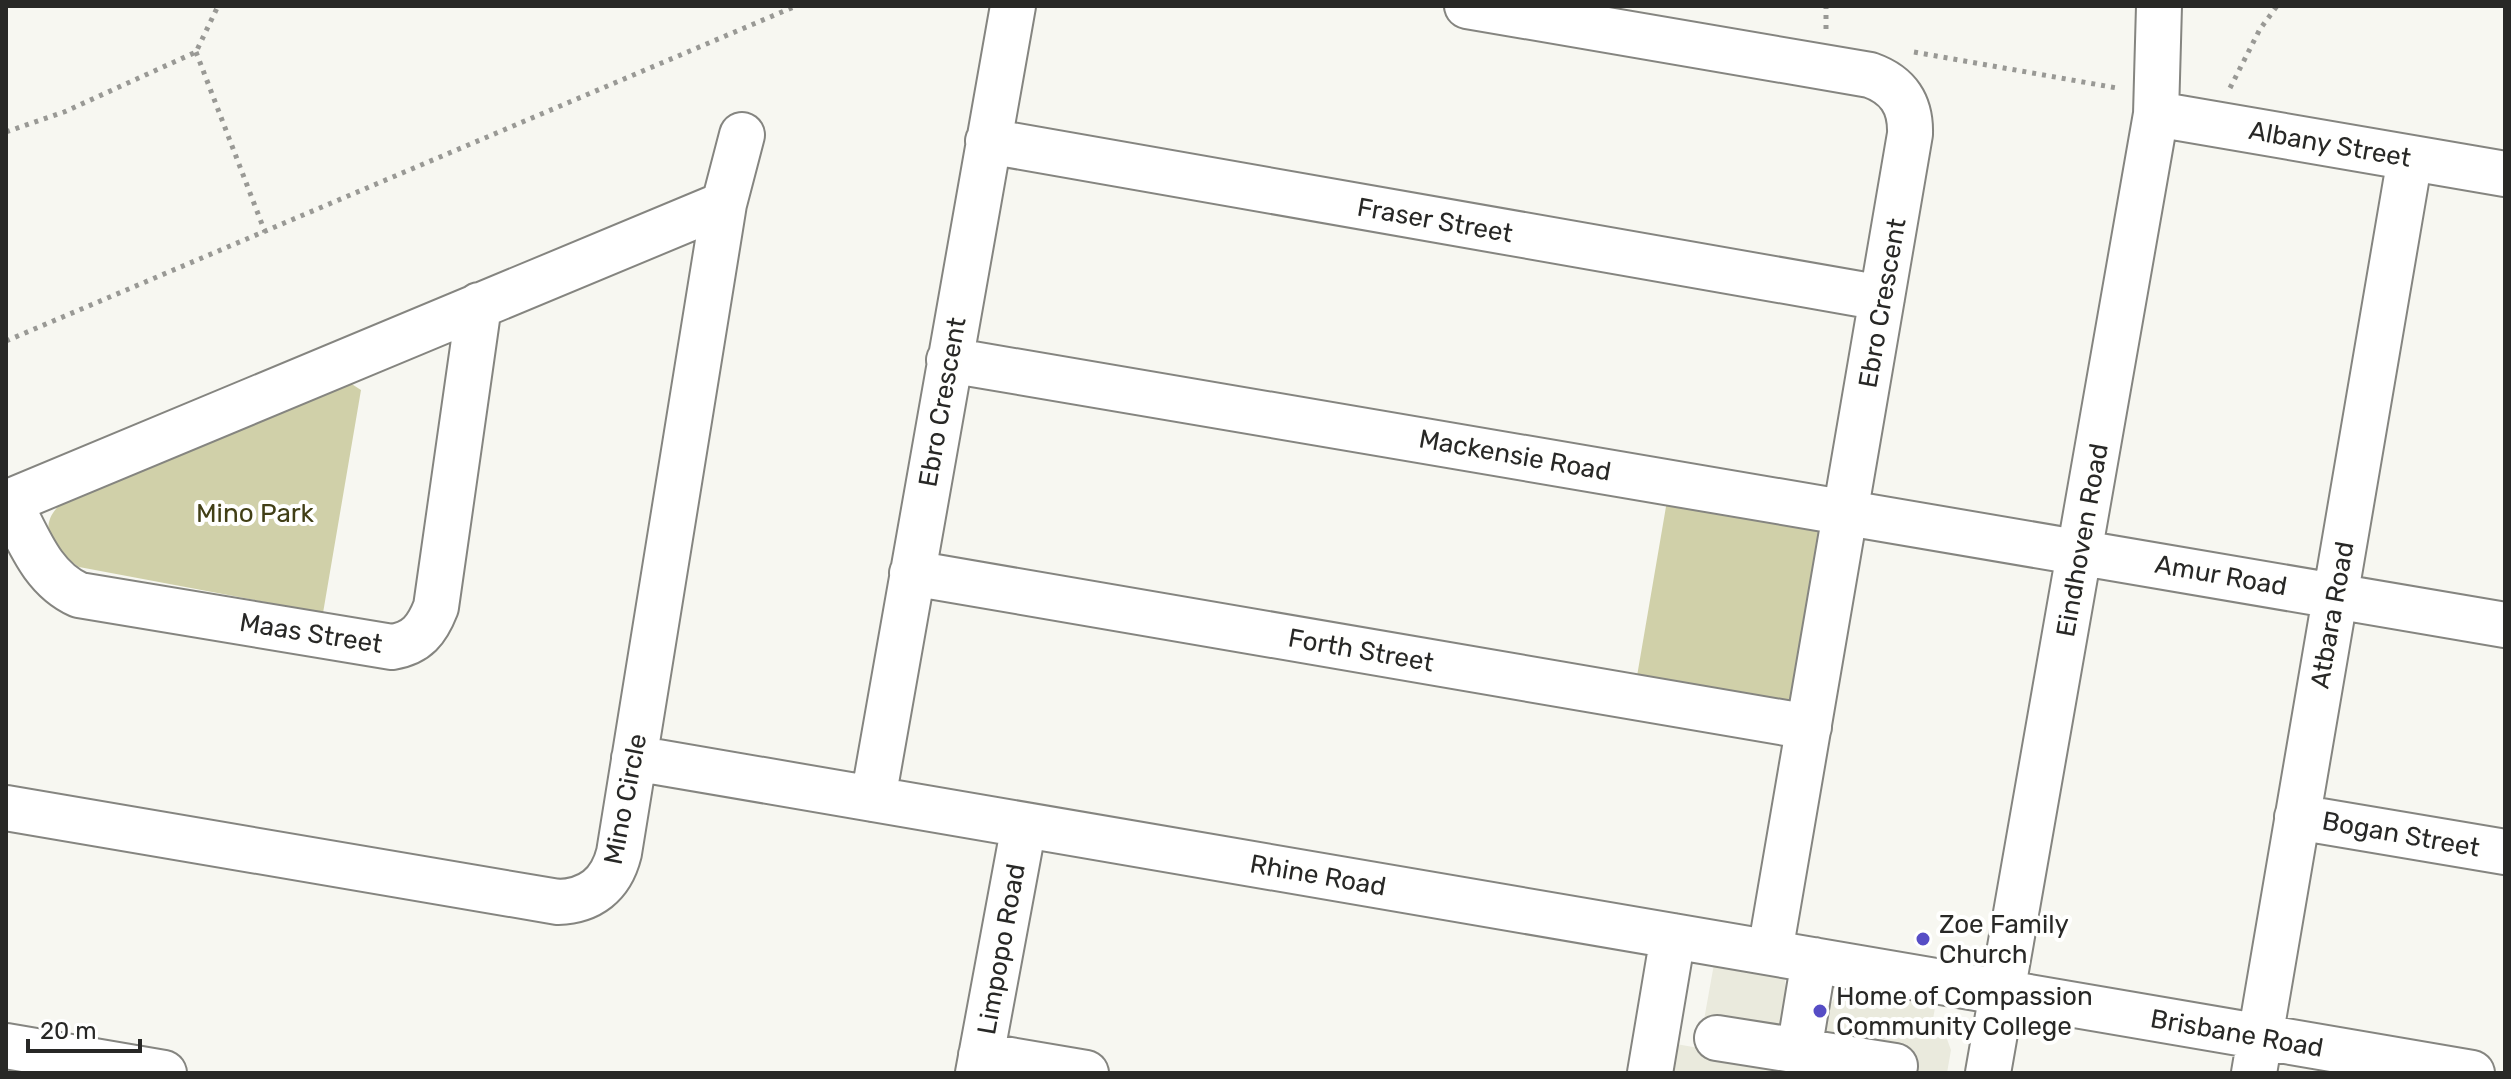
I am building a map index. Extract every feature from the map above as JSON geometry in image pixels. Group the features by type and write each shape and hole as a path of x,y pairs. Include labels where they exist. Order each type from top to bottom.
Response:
{"street":[{"name":"Ebro Crescent","path":"873,799 1013,6"},
{"name":"Ebro Crescent","path":"1467,6 1870,75 1894,87 1908,108 1910,134 1770,952"},
{"name":"Eindhoven Road","path":"1988,1073 2157,104 2159,6"},
{"name":"Albany Street","path":"2157,104 2211,124 2505,174"},
{"name":"Mino Circle","path":"6,808 558,902 574,902 602,887 616,866 724,204 742,135"},
{"name":"Fraser Street","path":"988,141 1882,298"},
{"name":"Atbara Road","path":"2257,1055 2410,158"},
{"path":"8,502 724,204"},
{"name":"Maas Street","path":"8,502 51,578 79,595 392,647 409,644 421,635 436,607 479,305"},
{"name":"Mackensie Road","path":"949,360 2080,551"},
{"name":"Amur Road","path":"2080,551 2505,625"},
{"name":"Forth Street","path":"912,573 1809,727"},
{"name":"Rhine Road","path":"634,758 2002,993"},
{"name":"Bogan Street","path":"2297,817 2505,852"},
{"name":"Limpopo Road","path":"980,1064 1024,825"},
{"path":"1650,1073 1673,936"},
{"path":"1799,1051 1814,960"},
{"name":"Brisbane Road","path":"2002,993 2257,1055 2472,1073"},
{"path":"1717,1038 1895,1066"},
{"path":"6,1046 164,1073"},
{"path":"980,1064 1086,1073"}],"path":[{"path":"6,132 64,112 196,52 218,6"},
{"path":"6,341 796,6"},
{"path":"2211,124 2260,29 2277,6"},
{"path":"1901,50 2157,104"},
{"path":"196,52 265,232"}],"shaded area":[{"name":"Home of Compassion Community College","path":"1714,964 1784,975 1787,996 1832,1002 1840,989 1851,987 1936,1002 1933,1019 1940,1020 1951,1050 1947,1073 1671,1073 1676,1044 1699,1048"}],"green space":[{"name":"Mino Park","path":"347,381 361,390 323,613 79,567 55,546 49,520 63,502"},
{"path":"1668,495 1813,524 1824,542 1796,696 1787,703 1636,682"}],"place":[{"name":"Zoe Family Church","path":"1923,939"},
{"name":"Home of Compassion Community College","path":"1820,1011"}]}
